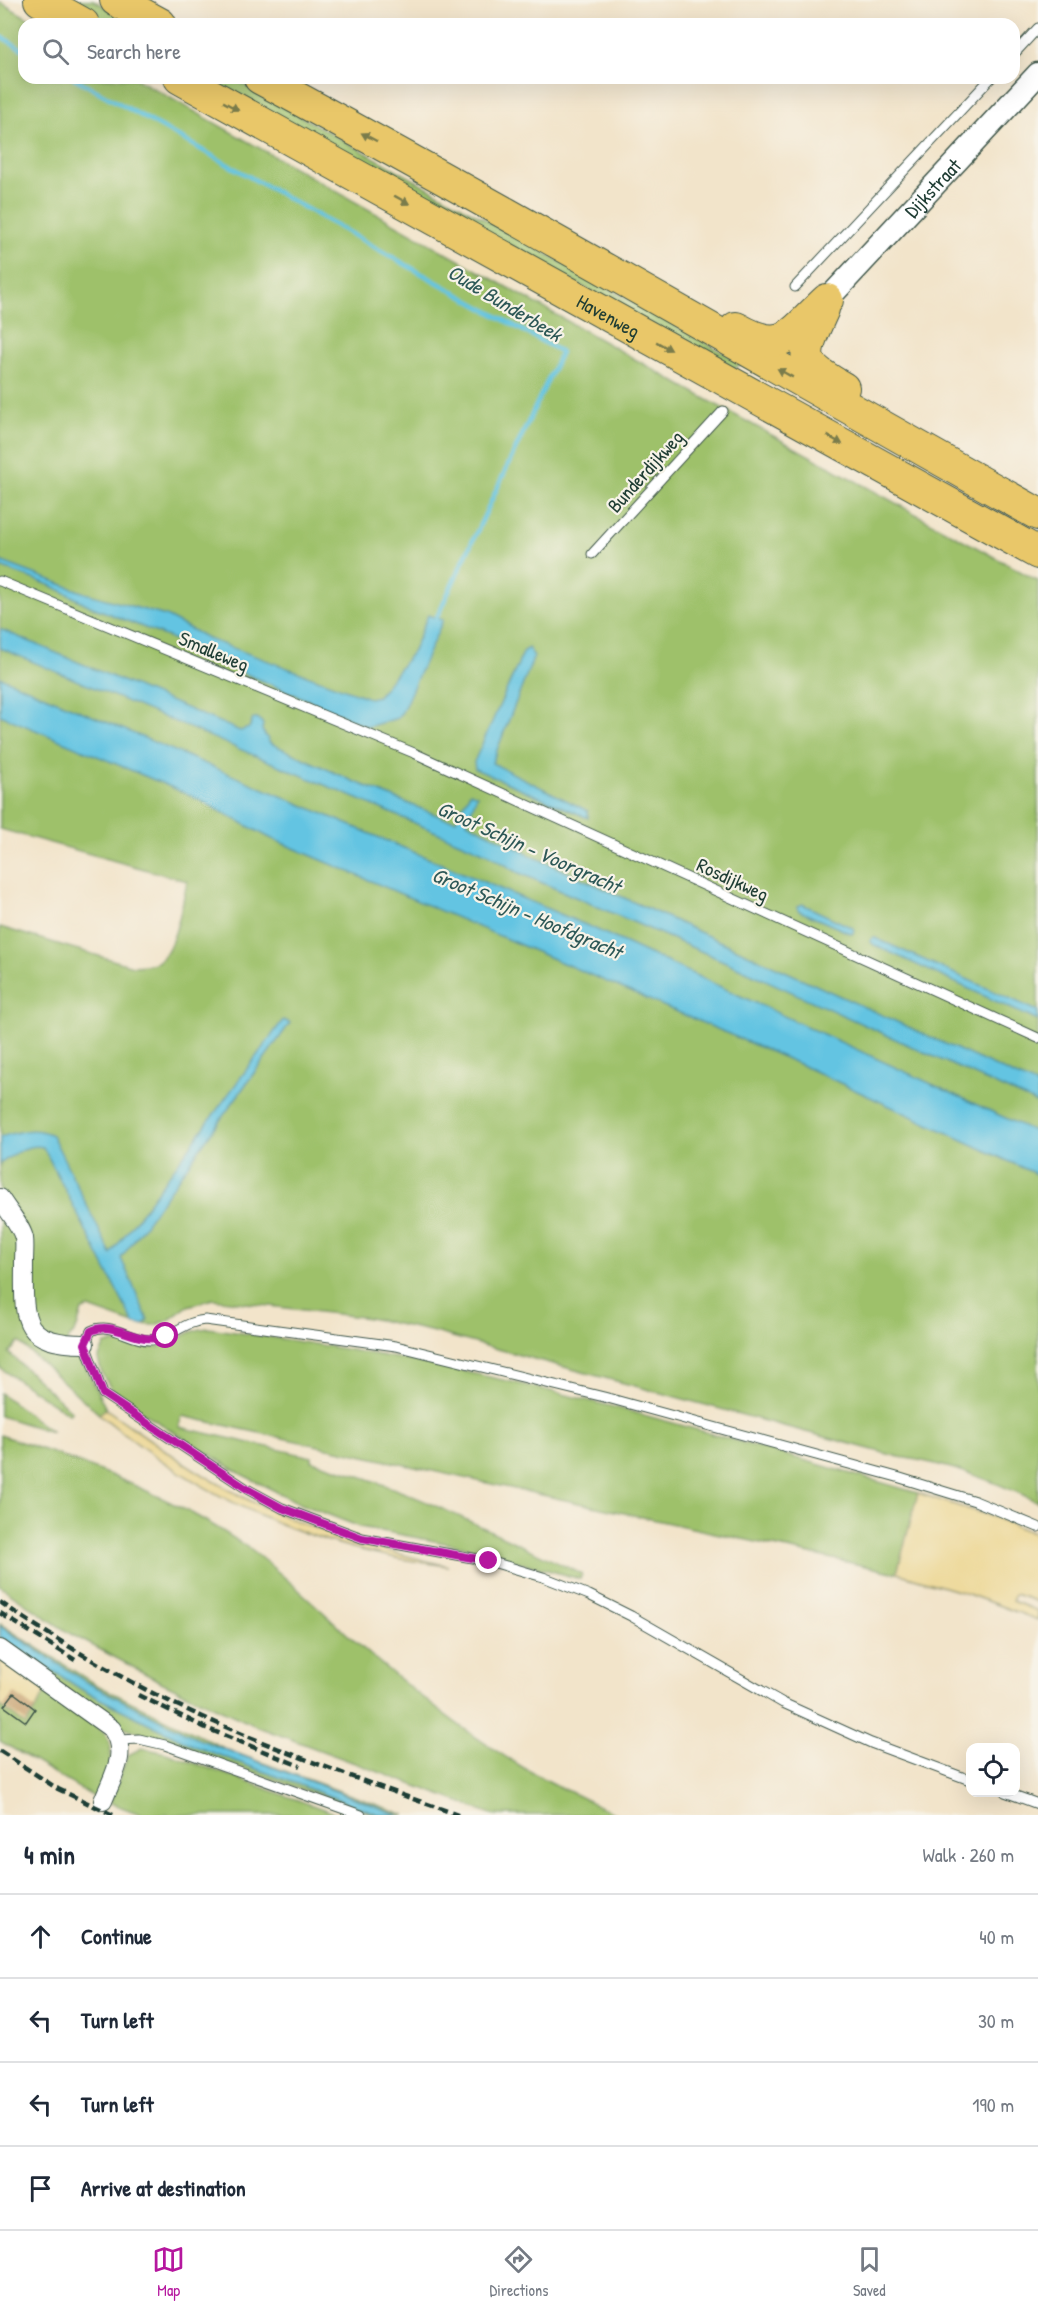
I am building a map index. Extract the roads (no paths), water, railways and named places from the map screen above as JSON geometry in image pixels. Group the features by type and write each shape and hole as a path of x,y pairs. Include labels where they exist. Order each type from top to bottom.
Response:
{"highway":[{"path":"40,0 72,18"},
{"path":"116,0 149,18"},
{"name":"Havenweg","path":"191,84 1038,553"},
{"name":"Havenweg","path":"271,84 458,185 774,367 1038,514"},
{"path":"458,185 586,245 758,340 774,342 787,337 827,300"},
{"path":"827,300 807,345 808,359 815,372 1038,499"}],"street":[{"name":"Dijkstraat","path":"827,300 1038,74"},
{"path":"0,1198 24,1238 25,1318 30,1327 47,1340 63,1344 85,1344"},
{"path":"0,1649 112,1729 120,1740 121,1753 103,1801"}],"lane":[{"path":"1020,48 1038,28"},
{"path":"795,287 985,84"},
{"name":"Bunderdijkweg","path":"592,554 723,411"},
{"name":"Smalleweg","path":"0,581 414,753"},
{"name":"Rosdijkweg","path":"414,753 1038,1038"},
{"path":"966,1779 871,1743 783,1703 631,1616 589,1595 543,1577 489,1561 362,1538 282,1508 247,1489 103,1394 85,1344 91,1331 98,1328 108,1328 145,1340 156,1340 185,1324 205,1320 396,1346 695,1421 897,1477 975,1501 1038,1527"},
{"path":"120,1740 138,1739 165,1745 361,1815"},
{"path":"1019,1797 1038,1804"}],"water":[{"path":"0,561 85,593 166,616 211,640 369,698 378,696 413,651 428,615 443,620 398,718 367,727 196,653 175,640 92,607 52,586 0,567"},
{"path":"0,629 240,731 249,728 253,719 258,718 263,724 262,730 270,743 353,781 444,818 456,820 470,792 477,795 467,822 532,856 1038,1086 1038,1104 728,963 517,872 488,854 0,648"},
{"path":"528,648 534,656 492,763 588,811 588,818 475,769 474,762 524,651"},
{"name":"Groot Schijn - Hoofdgracht","path":"0,677 593,928 1038,1133 1038,1175 799,1064 270,838 192,796 0,715"},
{"path":"802,904 853,928 854,931 852,934 799,911 797,907"},
{"path":"873,937 1038,1011 1038,1021 874,945 870,941"},
{"path":"283,1020 290,1023 121,1258 148,1320 143,1325 134,1324 43,1147 25,1148 0,1164 0,1137 32,1130 52,1135 111,1254"},
{"path":"0,1626 86,1682 198,1739 399,1815 381,1815 194,1746 84,1691 0,1637"}],"waterway":[{"name":"Oude Bunderbeek","path":"0,36 18,46"},
{"name":"Oude Bunderbeek","path":"85,84 561,352 435,621"}],"railway":[{"path":"0,1602 95,1662 194,1713 292,1754 458,1815"},
{"path":"0,1613 75,1660"},
{"path":"138,1695 206,1728 300,1766"},
{"path":"0,1751 58,1789 113,1815"}],"water label":[{"name":"Groot Schijn - Voorgracht","path":"529,847"}]}
